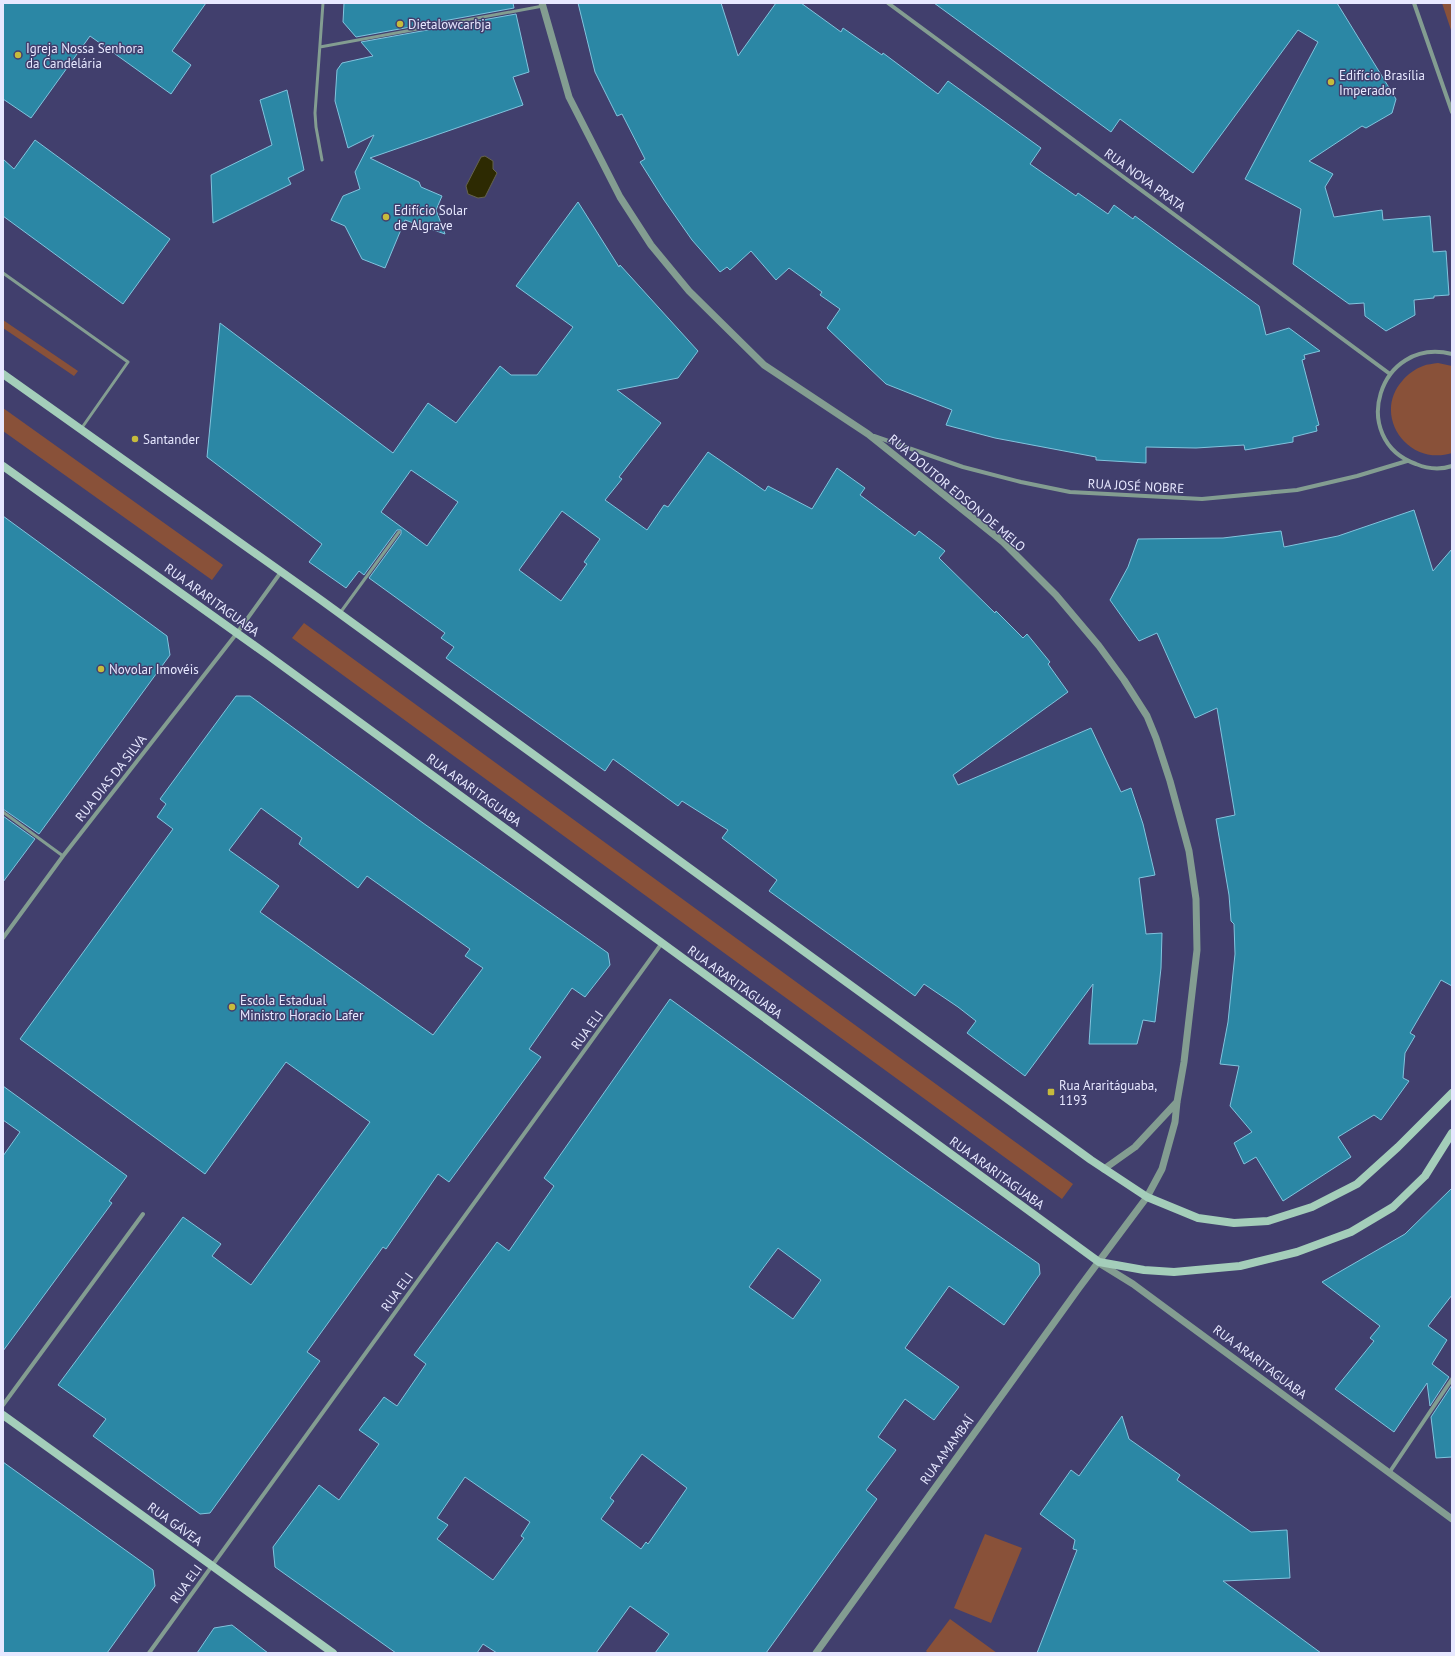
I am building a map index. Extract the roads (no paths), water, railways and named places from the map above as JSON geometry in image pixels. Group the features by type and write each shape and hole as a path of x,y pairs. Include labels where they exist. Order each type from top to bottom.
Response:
{"main road":[{"path":"3,374 282,572 1104,1169 1147,1197 1198,1218 1234,1223 1268,1221 1312,1207 1357,1184 1398,1147 1452,1093"},
{"name":"RUA ARARITAGUABA","path":"3,466 237,633 1099,1262"},
{"path":"1099,1262 1144,1270 1174,1272 1240,1266 1297,1252 1351,1232 1393,1207 1425,1176 1452,1133"},
{"name":"RUA GÁVEA","path":"3,1414 333,1653"}],"street":[{"name":"RUA NOVA PRATA","path":"888,3 1390,374"},
{"path":"1414,3 1452,112"},
{"name":"RUA DOUTOR EDSON DE MELO","path":"542,4 569,97 620,197 651,245 689,291 764,365 868,434 1003,542 1056,596 1099,646 1124,680 1147,716 1156,738 1177,804 1189,851 1196,899 1197,950 1184,1062 1172,1137 1162,1169 1147,1197 1099,1262"},
{"path":"1452,354 1441,351 1421,353 1404,360 1390,374 1380,391 1378,411 1381,431 1392,448 1407,461 1425,468 1444,468 1452,466"},
{"name":"RUA JOSÉ NOBRE","path":"868,434 963,467 1021,482 1070,492 1179,498 1202,499 1297,490 1357,476 1407,461"},
{"name":"RUA DIAS DA SILVA","path":"3,938 63,856 237,633 282,572"},
{"name":"RUA ELI","path":"149,1653 662,943"},
{"path":"1104,1169 1136,1147 1177,1102"},
{"path":"3,1405 143,1214"},
{"name":"RUA ARARITAGUABA","path":"1099,1262 1133,1284 1452,1519"},
{"name":"RUA AMAMBAÍ","path":"816,1653 1099,1262"},
{"path":"1388,1473 1452,1379"}],"lane":[{"path":"322,160 316,127 316,113 323,3"},
{"path":"320,47 542,4"},
{"path":"3,273 128,362 81,429"},
{"path":"340,614 399,532"},
{"path":"3,812 63,856"}],"place":[{"name":"Dietalowcarbja","path":"400,24"},
{"name":"Igreja Nossa Senhora da Candelária","path":"18,55"},
{"name":"Edifício Brasília Imperador","path":"1331,82"},
{"name":"Edifício Solar de Algrave","path":"386,217"},
{"name":"Santander","path":"135,439"},
{"name":"Novolar Imovéis","path":"101,669"},
{"name":"Escola Estadual Ministro Horacio Lafer","path":"232,1007"},
{"name":"Rua Araritáguaba, 1193","path":"1051,1092"}]}
